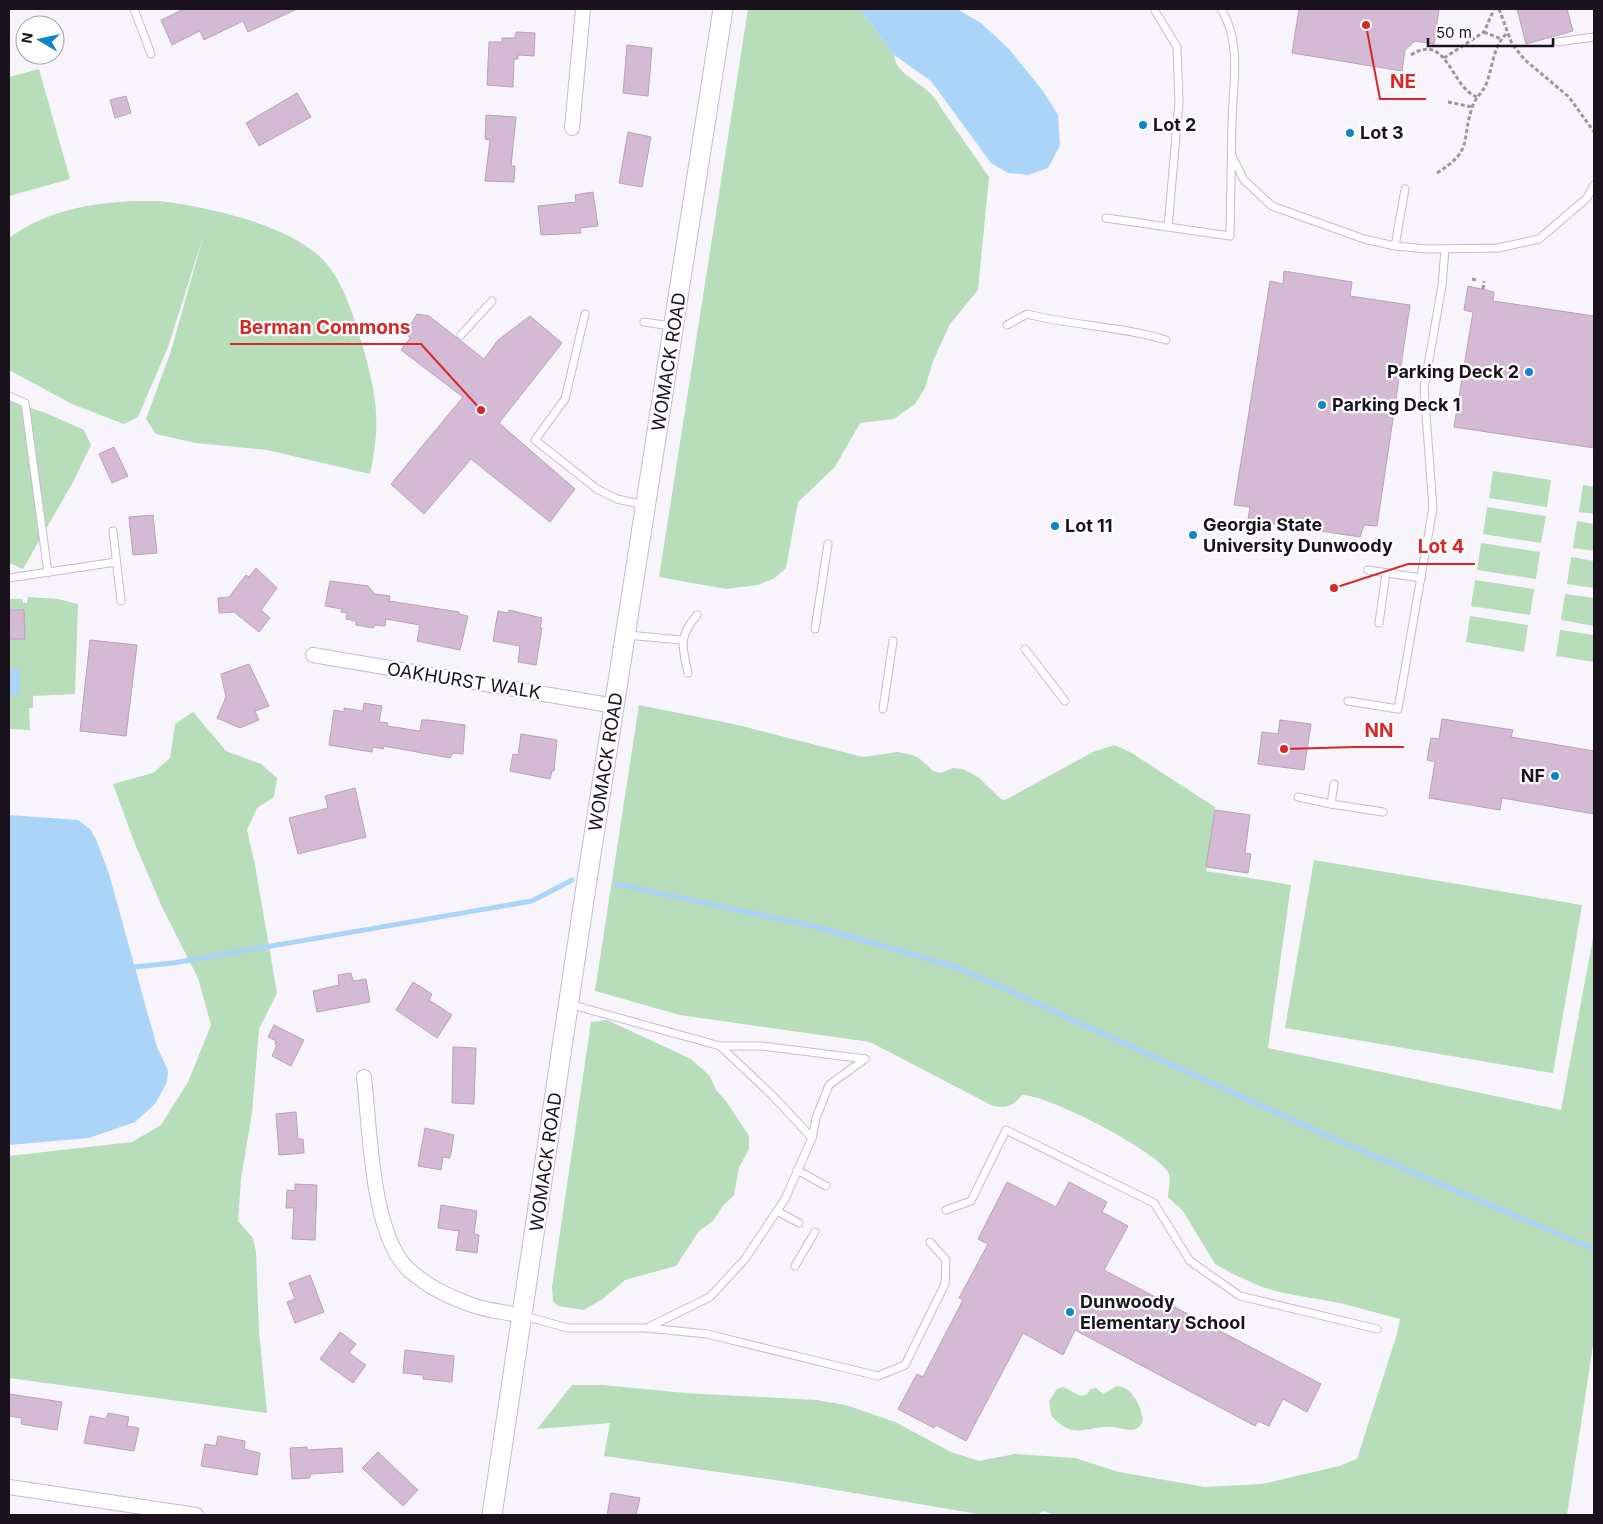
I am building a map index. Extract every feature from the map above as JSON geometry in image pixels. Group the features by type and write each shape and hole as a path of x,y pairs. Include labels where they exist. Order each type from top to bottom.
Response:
{"street":[{"path":"572,128 583,9"},
{"name":"WOMACK ROAD","path":"492,1515 723,9"},
{"name":"OAKHURST WALK","path":"313,655 615,706"},
{"path":"364,1077 378,1202 388,1238 406,1266 425,1281 451,1296 474,1306 524,1316"},
{"path":"9,1487 196,1515"}],"lane":[{"path":"134,9 151,54"},
{"path":"1154,9 1177,47 1179,102 1168,227"},
{"path":"1106,218 1230,236 1232,120 1236,72 1228,20 1220,9"},
{"path":"1558,42 1594,36"},
{"path":"1232,156 1244,180 1272,206 1364,239 1395,246 1444,249 1498,248 1539,239 1587,198 1594,185"},
{"path":"1395,246 1405,189"},
{"path":"1348,701 1398,709 1433,508 1424,388 1442,286 1444,249"},
{"path":"461,335 492,301"},
{"path":"585,314 565,399 535,440 592,486 616,499 647,506"},
{"path":"1007,325 1027,314 1104,329 1142,333 1166,340"},
{"path":"644,322 674,326"},
{"path":"9,396 24,403 48,573"},
{"path":"113,531 121,601"},
{"path":"815,629 828,544"},
{"path":"9,578 116,562"},
{"path":"1368,570 1422,578"},
{"path":"1379,623 1386,573"},
{"path":"688,673 681,640 687,626 697,615"},
{"path":"626,635 681,640"},
{"path":"883,709 893,642"},
{"path":"1025,649 1065,701"},
{"path":"1331,804 1334,784"},
{"path":"1298,797 1383,812"},
{"path":"569,1004 720,1046 771,1047 865,1058 829,1085 816,1118 812,1138 797,1170 777,1211 745,1259 710,1297 647,1328"},
{"path":"720,1046 773,1096 812,1138"},
{"path":"946,1210 971,1201 1006,1130 1154,1203 1190,1261 1240,1296 1377,1329"},
{"path":"797,1170 826,1186"},
{"path":"777,1211 799,1223"},
{"path":"795,1266 815,1232"},
{"path":"524,1316 568,1328 647,1328 707,1334 878,1376 906,1365 945,1284 946,1260 930,1242"}],"path":[{"path":"1444,58 1484,32 1494,9"},
{"path":"1499,9 1507,34 1525,60 1569,97 1594,132"},
{"path":"1484,32 1501,39"},
{"path":"1437,173 1459,157 1464,145 1472,107 1486,85 1496,48 1501,39 1507,34"},
{"path":"1411,55 1424,50 1437,51 1444,58 1468,94 1477,97"},
{"path":"1448,102 1472,107"},
{"path":"1483,289 1484,281"}],"green space":[{"path":"748,9 860,9 894,55 896,63 901,70 935,99 989,177 978,290 950,324 933,361 925,388 915,404 894,419 860,423 835,467 798,502 786,568 775,578 758,585 726,589 659,577"},
{"path":"39,69 70,179 9,196 9,77"},
{"path":"160,201 227,214 275,230 297,240 315,253 329,267 340,285 349,306 372,381 376,410 376,439 370,474 267,450 196,443 156,434 146,419 171,351 204,234 168,347 138,417 124,424 72,404 9,370 9,238 43,219 81,207 121,202"},
{"path":"9,401 46,413 84,430 91,445 73,482 23,569 9,563"},
{"path":"1493,471 1551,480 1547,507 1489,498"},
{"path":"1583,485 1594,487 1594,514 1579,512"},
{"path":"1487,507 1546,516 1541,543 1483,534"},
{"path":"1577,521 1594,524 1594,551 1573,548"},
{"path":"1481,543 1540,552 1536,579 1477,570"},
{"path":"1571,557 1594,561 1594,588 1567,584"},
{"path":"1475,580 1534,589 1530,615 1471,606"},
{"path":"1565,594 1594,598 1594,626 1561,620"},
{"path":"28,597 58,599 78,604 75,694 33,696 33,708 29,708 30,730 9,729 9,602 10,599 23,599 23,603 27,603"},
{"path":"1470,616 1528,625 1524,652 1466,642"},
{"path":"1560,630 1594,635 1594,662 1556,656"},
{"path":"639,705 738,725 863,757 897,752 909,754 919,758 933,771 941,773 953,768 963,769 978,777 1001,799 1005,800 1093,752 1114,745 1130,752 1215,807 1206,871 1291,885 1268,1048 1561,1110 1594,933 1594,1339 1567,1515 1054,1515 1043,1511 1037,1515 984,1515 789,1482 604,1456 610,1423 537,1429 572,1385 603,1385 685,1393 816,1400 846,1405 895,1422 951,1452 979,1461 1015,1454 1075,1458 1119,1472 1205,1487 1262,1484 1339,1466 1357,1459 1397,1334 1400,1319 1340,1303 1283,1293 1262,1287 1215,1264 1183,1211 1168,1197 1170,1176 1161,1164 1125,1139 1054,1104 1035,1097 1022,1095 1009,1106 993,1106 870,1042 680,1015 595,991"},
{"path":"193,712 226,751 261,764 277,778 274,797 257,808 247,830 255,865 277,993 259,1029 252,1113 241,1179 238,1221 253,1238 256,1252 259,1331 267,1413 9,1378 9,1156 132,1142 161,1125 188,1082 211,1025 198,978 162,907 135,844 113,784 153,773 170,758 175,724"},
{"path":"1314,860 1582,905 1553,1073 1285,1028"},
{"path":"607,1020 691,1059 710,1076 716,1090 726,1101 749,1136 749,1149 739,1167 734,1195 722,1207 713,1221 699,1231 676,1266 625,1280 604,1298 584,1310 558,1306 553,1301 552,1287 591,1022"},
{"path":"1117,1386 1123,1387 1132,1394 1140,1409 1143,1420 1141,1425 1134,1430 1104,1427 1074,1430 1066,1428 1051,1415 1049,1401 1057,1389 1063,1387 1081,1396 1087,1394 1091,1389 1096,1388 1103,1394"}],"water":[{"path":"860,9 957,9 981,23 1009,49 1043,91 1058,115 1060,146 1048,168 1028,175 1008,173 991,163 931,81 894,55"},
{"path":"9,669 20,669 20,695 9,695"},
{"path":"9,815 78,820 90,829 96,839 109,874 157,1047 168,1070 167,1082 155,1104 135,1122 89,1138 9,1145"}],"building":[{"path":"184,9 297,9 248,32 243,21 204,40 200,31 172,45 161,20"},
{"path":"1299,9 1439,9 1434,44 1415,41 1405,50 1402,71 1292,53"},
{"path":"1517,9 1567,9 1573,31 1526,44"},
{"path":"516,32 535,33 534,56 518,55 518,59 514,59 513,87 487,85 489,42 502,42 502,38 515,38"},
{"path":"627,45 652,48 648,96 623,93"},
{"path":"297,93 311,117 259,146 246,123"},
{"path":"126,96 131,113 115,118 110,100"},
{"path":"486,115 516,117 511,166 515,166 514,182 485,181 490,140 485,139"},
{"path":"628,132 651,137 642,187 619,183"},
{"path":"593,192 598,226 580,228 581,233 541,235 538,206 576,202 575,195"},
{"name":"Parking Deck 1","path":"1284,271 1352,282 1350,296 1410,305 1377,526 1364,525 1360,537 1248,520 1250,507 1234,505 1270,281 1283,284"},
{"name":"Parking Deck 2","path":"1468,286 1494,292 1493,301 1594,316 1594,448 1454,427 1473,312 1464,310"},
{"path":"417,314 429,316 484,359 498,340 530,316 562,343 499,423 575,489 550,522 471,459 424,514 391,484 463,397 401,350 410,338 406,333"},
{"path":"114,447 128,476 112,483 99,454"},
{"path":"153,515 157,553 133,555 129,517"},
{"path":"256,568 277,588 261,610 270,618 259,632 234,612 219,613 218,598 229,597 246,575 249,577"},
{"path":"330,581 368,586 375,594 390,596 389,601 459,612 459,614 468,616 460,650 417,641 420,625 386,619 385,626 375,625 373,628 356,625 356,621 346,619 347,613 341,612 342,609 325,606"},
{"path":"9,610 24,610 25,639 9,639"},
{"path":"509,610 542,618 536,665 518,662 520,646 493,641 498,611 508,613"},
{"path":"90,640 137,645 126,736 80,731"},
{"path":"249,664 269,706 255,711 259,720 240,728 217,718 226,697 221,674"},
{"path":"364,703 382,706 379,722 388,723 387,726 420,731 422,720 465,725 463,754 453,753 450,758 384,746 383,749 373,747 372,752 329,745 334,710 344,712 344,708 363,711"},
{"path":"1442,719 1513,730 1511,737 1594,751 1594,814 1502,798 1500,810 1429,798 1435,762 1427,760 1431,738 1439,739"},
{"path":"1280,720 1311,724 1304,770 1258,764 1262,732 1278,734"},
{"path":"521,734 557,740 554,771 552,771 550,779 510,771 513,754 518,755"},
{"path":"355,788 366,837 298,854 289,818 328,808 325,796"},
{"path":"1215,810 1250,815 1245,853 1251,854 1248,873 1206,867"},
{"path":"351,973 353,981 366,979 370,1002 317,1012 313,991 339,985 338,975"},
{"path":"413,982 432,994 429,1000 452,1015 437,1038 396,1010"},
{"path":"274,1025 304,1040 291,1066 272,1056 277,1045 275,1044 276,1041 268,1037"},
{"path":"453,1047 476,1048 474,1104 452,1103"},
{"path":"296,1112 298,1139 303,1139 304,1153 279,1155 276,1114"},
{"path":"425,1128 454,1135 450,1158 443,1157 441,1170 418,1166"},
{"name":"Dunwoody Elementary School","path":"1007,1182 1056,1207 1069,1182 1107,1202 1102,1212 1128,1226 1104,1270 1321,1384 1307,1412 1283,1399 1269,1426 1258,1421 1255,1426 1075,1330 1063,1355 1023,1333 966,1441 936,1425 934,1428 898,1409 917,1374 923,1377 963,1300 959,1298 988,1244 978,1239"},
{"path":"295,1184 317,1185 315,1240 292,1239 294,1208 286,1208 287,1190 295,1191"},
{"path":"441,1205 477,1211 474,1234 479,1235 477,1253 456,1250 459,1231 438,1228"},
{"path":"310,1275 324,1312 295,1323 287,1302 295,1299 289,1283"},
{"path":"340,1332 356,1344 349,1353 366,1365 353,1383 320,1359"},
{"path":"405,1350 454,1356 452,1382 423,1379 423,1375 403,1373"},
{"path":"9,1394 62,1402 57,1430 21,1424 22,1418 9,1416"},
{"path":"108,1413 129,1417 127,1426 139,1428 134,1451 84,1443 90,1416 106,1419"},
{"path":"218,1436 245,1441 244,1449 260,1453 257,1475 201,1466 205,1444 216,1446"},
{"path":"307,1447 307,1450 342,1448 343,1472 310,1474 310,1478 292,1479 290,1448"},
{"path":"378,1452 418,1490 403,1506 362,1468"},
{"path":"611,1493 640,1498 636,1515 607,1515"}],"waterway":[{"path":"134,967 173,963 532,901 572,880"},
{"path":"616,884 817,927 959,968 1339,1141 1594,1249"}],"place":[{"name":"NE","path":"1366,25"},
{"name":"Lot 2","path":"1143,125"},
{"name":"Lot 3","path":"1350,133"},
{"name":"Parking Deck 2","path":"1529,372"},
{"name":"Parking Deck 1","path":"1322,405"},
{"name":"Berman Commons","path":"481,410"},
{"name":"Lot 11","path":"1055,526"},
{"name":"Georgia State University Dunwoody","path":"1193,535"},
{"name":"Lot 4","path":"1334,588"},
{"name":"NN","path":"1284,749"},
{"name":"NF","path":"1555,776"},
{"name":"Dunwoody Elementary School","path":"1070,1312"}]}
